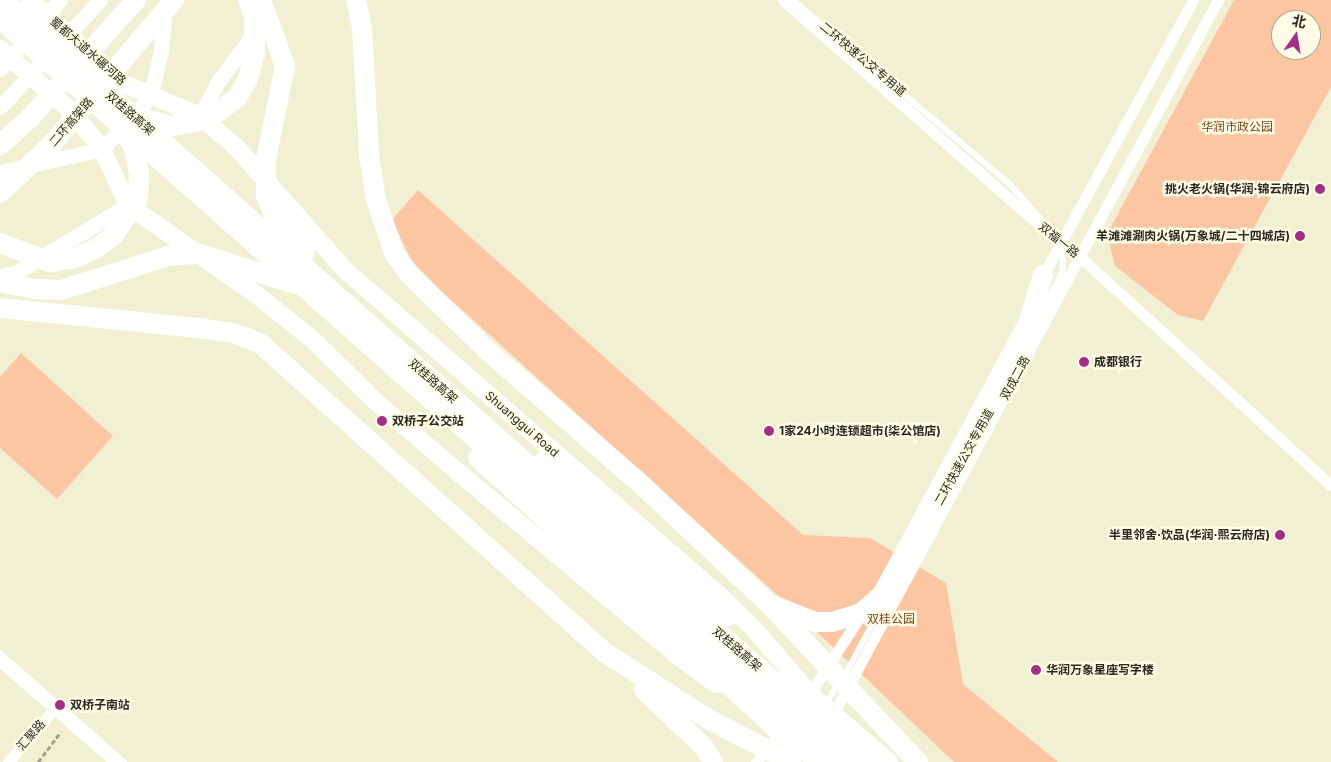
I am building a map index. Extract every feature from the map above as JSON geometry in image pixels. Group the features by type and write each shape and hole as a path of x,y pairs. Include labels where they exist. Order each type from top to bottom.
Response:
{"highway":[{"name":"双桂路高架","path":"2,0 124,118 305,278 842,762"},
{"path":"0,145 30,117 136,0"},
{"name":"二环高架路","path":"0,193 51,145 174,0"},
{"path":"0,243 50,262 75,258 97,248 114,235 138,199 139,173 124,118 172,126 208,119 237,98 248,79 255,52 254,17 248,0"},
{"path":"261,0 285,66 265,178 266,196 305,278 354,345 793,749"},
{"path":"356,0 362,28 370,155 376,200 394,253 411,276 490,352 643,486 768,603 918,762"},
{"name":"双桂路高架","path":"0,18 124,118"},
{"path":"278,223 323,274 408,341 455,386 727,616"},
{"path":"0,282 36,289 61,290 168,256 200,254 305,278"},
{"path":"768,603 797,616 824,622 845,620 874,605 890,583 1028,324 1043,275"},
{"name":"双桂路高架","path":"305,278 324,285 865,762"},
{"path":"324,285 408,341"},
{"path":"0,308 205,328 234,333 261,344 604,652 703,746 713,762"},
{"path":"604,652 686,705 793,749"}],"main road":[{"name":"蜀都大道水碾河路","path":"29,0 124,84 150,97"},
{"path":"0,49 71,111 102,149 128,205 252,291 312,339 376,401 673,652 793,749 818,762"},
{"name":"Shuanggui Road","path":"150,97 200,116 238,149 308,231 345,270 718,594 754,628 810,694 889,762"},
{"path":"727,616 810,694"}],"street":[{"path":"0,69 60,0"},
{"path":"0,107 100,0"},
{"path":"0,172 102,149 150,97 161,50 166,0"},
{"path":"200,116 219,80 258,29 266,0"},
{"name":"双福一路","path":"783,0 1060,243 1080,257 1331,485"},
{"name":"双成二路","path":"793,749 810,694 850,634 1193,0"},
{"name":"双成二路","path":"793,749 834,714 1218,0"},
{"path":"0,276 15,273 128,205"},
{"path":"252,291 308,231"},
{"path":"0,661 114,762"},
{"name":"汇聚路","path":"8,762 54,708"},
{"path":"756,761 793,749"}],"lane":[{"name":"二环快速公交专用道","path":"793,0 1009,183 1043,218 1060,248 1064,261 1058,283 846,674 802,733"},
{"path":"0,652 124,762"},
{"path":"773,762 793,749"}],"path":[{"path":"38,762 54,743"}],"green space":[{"name":"华润市政公园","path":"1234,0 1331,0 1331,87 1203,321 1178,315 1115,266 1107,234"},
{"name":"双桂公园","path":"418,190 803,535 870,538 946,583 963,684 1058,762 954,762 783,600 440,290 412,261 392,220"},
{"path":"21,353 113,436 57,499 0,448 0,377"}],"place":[{"name":"挑火老火锅(华润·锦云府店)","path":"1320,189"},
{"name":"羊滩滩涮肉火锅(万象城/二十四城店)","path":"1300,236"},
{"name":"成都银行","path":"1084,362"},
{"name":"双桥子公交站","path":"382,421"},
{"name":"1家24小时连锁超市(柒公馆店)","path":"769,431"},
{"name":"半里邻舍·饮品(华润·熙云府店)","path":"1280,535"},
{"name":"华润万象星座写字楼","path":"1036,670"},
{"name":"双桥子南站","path":"60,705"}]}
